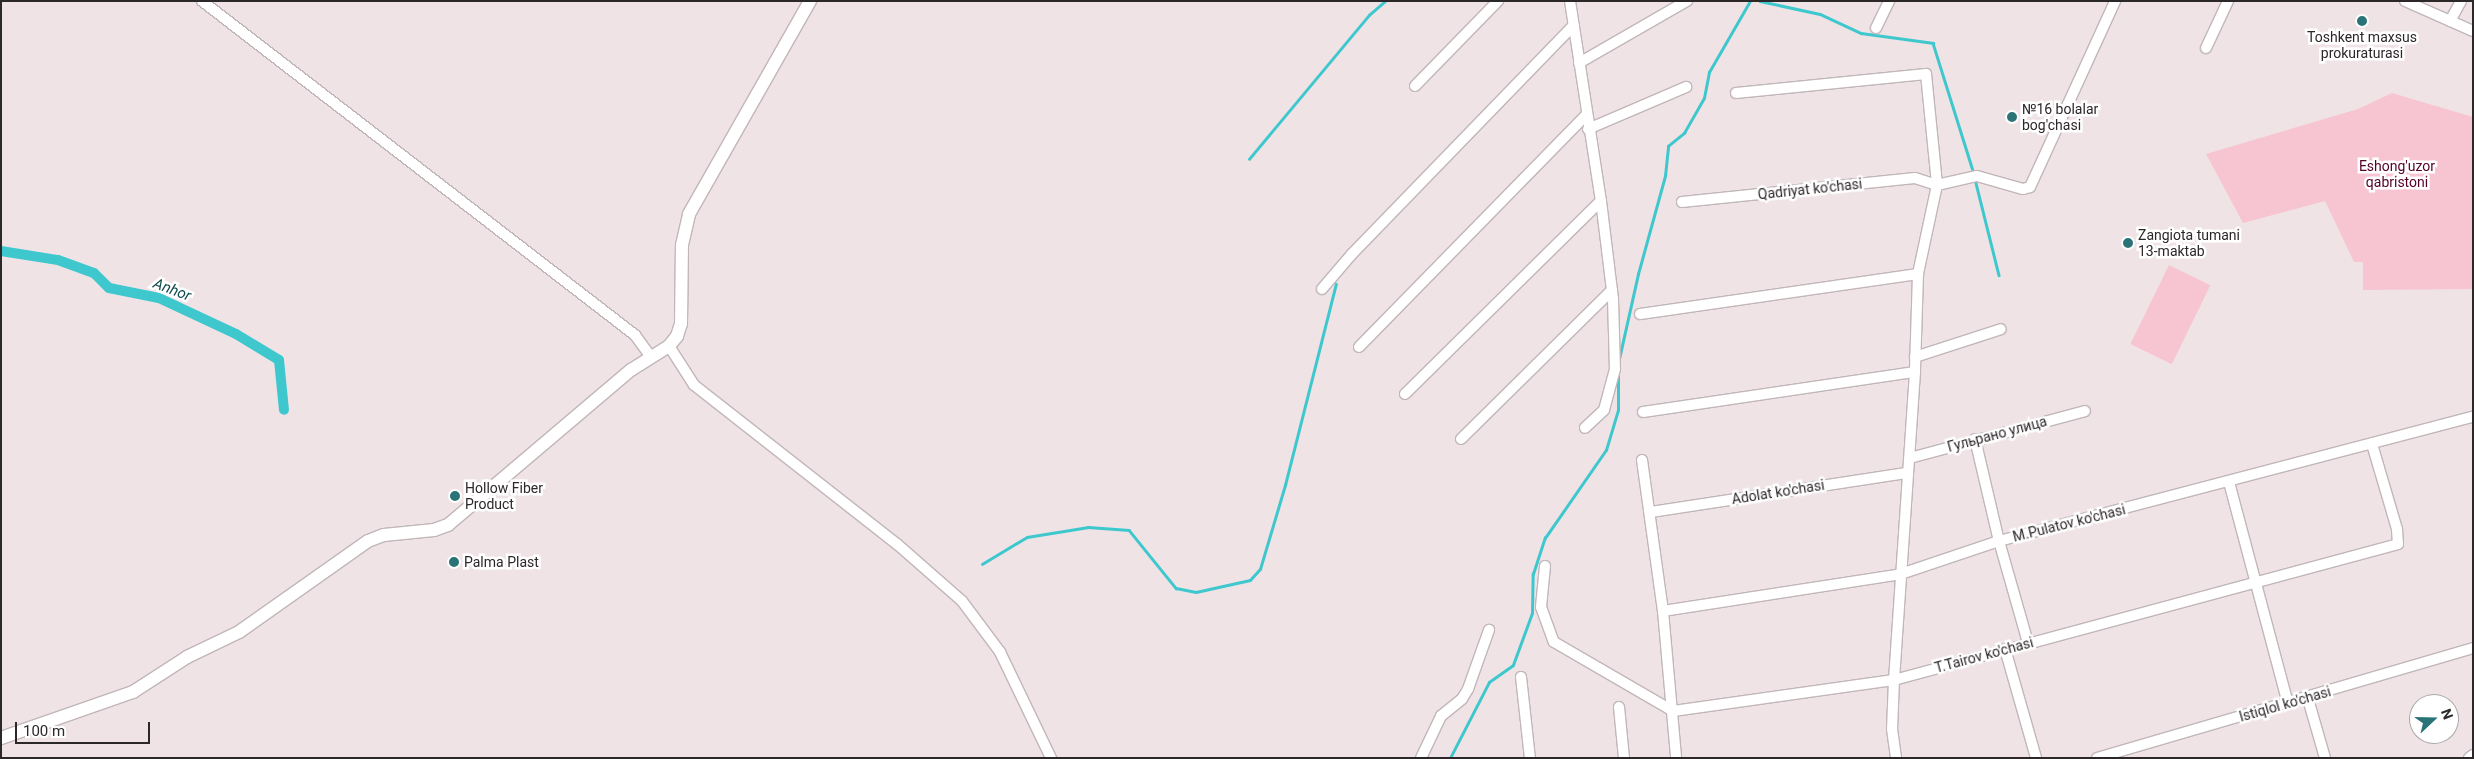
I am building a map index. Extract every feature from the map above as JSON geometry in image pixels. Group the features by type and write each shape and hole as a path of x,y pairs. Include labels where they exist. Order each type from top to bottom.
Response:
{"street":[{"path":"202,1 635,335 651,357"},
{"path":"1,738 133,692 187,657 239,632 368,541 384,535 434,530 448,525 623,376 669,346 677,336 681,324 682,245 689,214 810,1"},
{"path":"1415,86 1498,1"},
{"path":"1570,1 1588,129 1601,201 1612,290 1613,384 1604,410 1585,428"},
{"path":"1579,63 1688,1"},
{"path":"1876,28 1889,1"},
{"path":"1937,185 1974,177 2023,189 2036,180 2115,1"},
{"path":"2206,48 2228,1"},
{"path":"2405,1 2473,31"},
{"path":"2450,21 2461,1"},
{"path":"1322,289 1351,255 1574,25"},
{"path":"1736,93 1926,74 1937,185 1918,274 1910,458 1906,473 1902,574 1894,680 1892,730 1896,758"},
{"path":"1588,129 1686,87"},
{"path":"1359,347 1586,115"},
{"name":"Qadriyat ko'chasi","path":"1682,202 1915,178 1937,185"},
{"path":"1406,394 1601,201"},
{"path":"1640,314 1918,274"},
{"path":"1461,439 1612,290"},
{"path":"1915,358 2001,329"},
{"path":"669,346 694,385 897,544 962,601 1000,652 1051,758"},
{"path":"1643,412 1915,372"},
{"name":"Гульрано улица","path":"1910,458 2085,411"},
{"name":"M.Pulatov ko'chasi","path":"1663,611 1902,574 1999,541 2229,482 2473,416"},
{"path":"1975,439 1999,541 2028,643"},
{"name":"T.Tairov ko'chasi","path":"1673,711 1894,680 2398,544 2398,529 2372,444"},
{"path":"1642,460 1651,512 1663,611 1676,758"},
{"name":"Adolat ko'chasi","path":"1651,512 1906,473"},
{"path":"2229,482 2288,704"},
{"path":"1545,566 1542,607 1554,642 1673,711"},
{"path":"1421,758 1441,716 1462,699 1468,689 1489,630"},
{"name":"Istiqlol ko'chasi","path":"2097,758 2308,699 2473,648"},
{"path":"2005,649 2036,758"},
{"path":"1520,677 1530,758"},
{"path":"2308,699 2325,758"},
{"path":"1619,707 1624,758"},
{"path":"2470,758 2473,755"}],"green space":[{"name":"Eshong'uzor qabristoni","path":"2392,93 2473,117 2473,289 2363,290 2363,262 2354,262 2325,201 2243,223 2206,154 2358,109"},
{"path":"2169,265 2210,285 2172,364 2130,344"}],"waterway":[{"path":"1249,159 1369,15 1385,1"},
{"path":"1619,359 1638,274 1665,176 1668,146 1684,133 1704,98 1709,72 1750,1"},
{"path":"1760,1 1820,14 1861,33 1933,43 1974,174"},
{"path":"1975,179 1999,275"},
{"name":"Anhor","path":"1,251 58,260 94,273 109,288 159,298 236,334 279,360 284,410"},
{"path":"982,564 1027,537 1088,527 1129,530 1176,588 1196,592 1250,580 1260,569 1285,485 1336,284"},
{"path":"1450,758 1489,682 1513,665 1532,613 1533,574 1545,538 1606,450 1618,410 1618,375"}],"place":[{"name":"Toshkent maxsus prokuraturasi","path":"2362,21"},
{"name":"№16 bolalar bog'chasi","path":"2012,117"},
{"name":"Zangiota tumani 13-maktab","path":"2128,243"},
{"name":"Hollow Fiber Product","path":"455,496"},
{"name":"Palma Plast","path":"454,562"}]}
